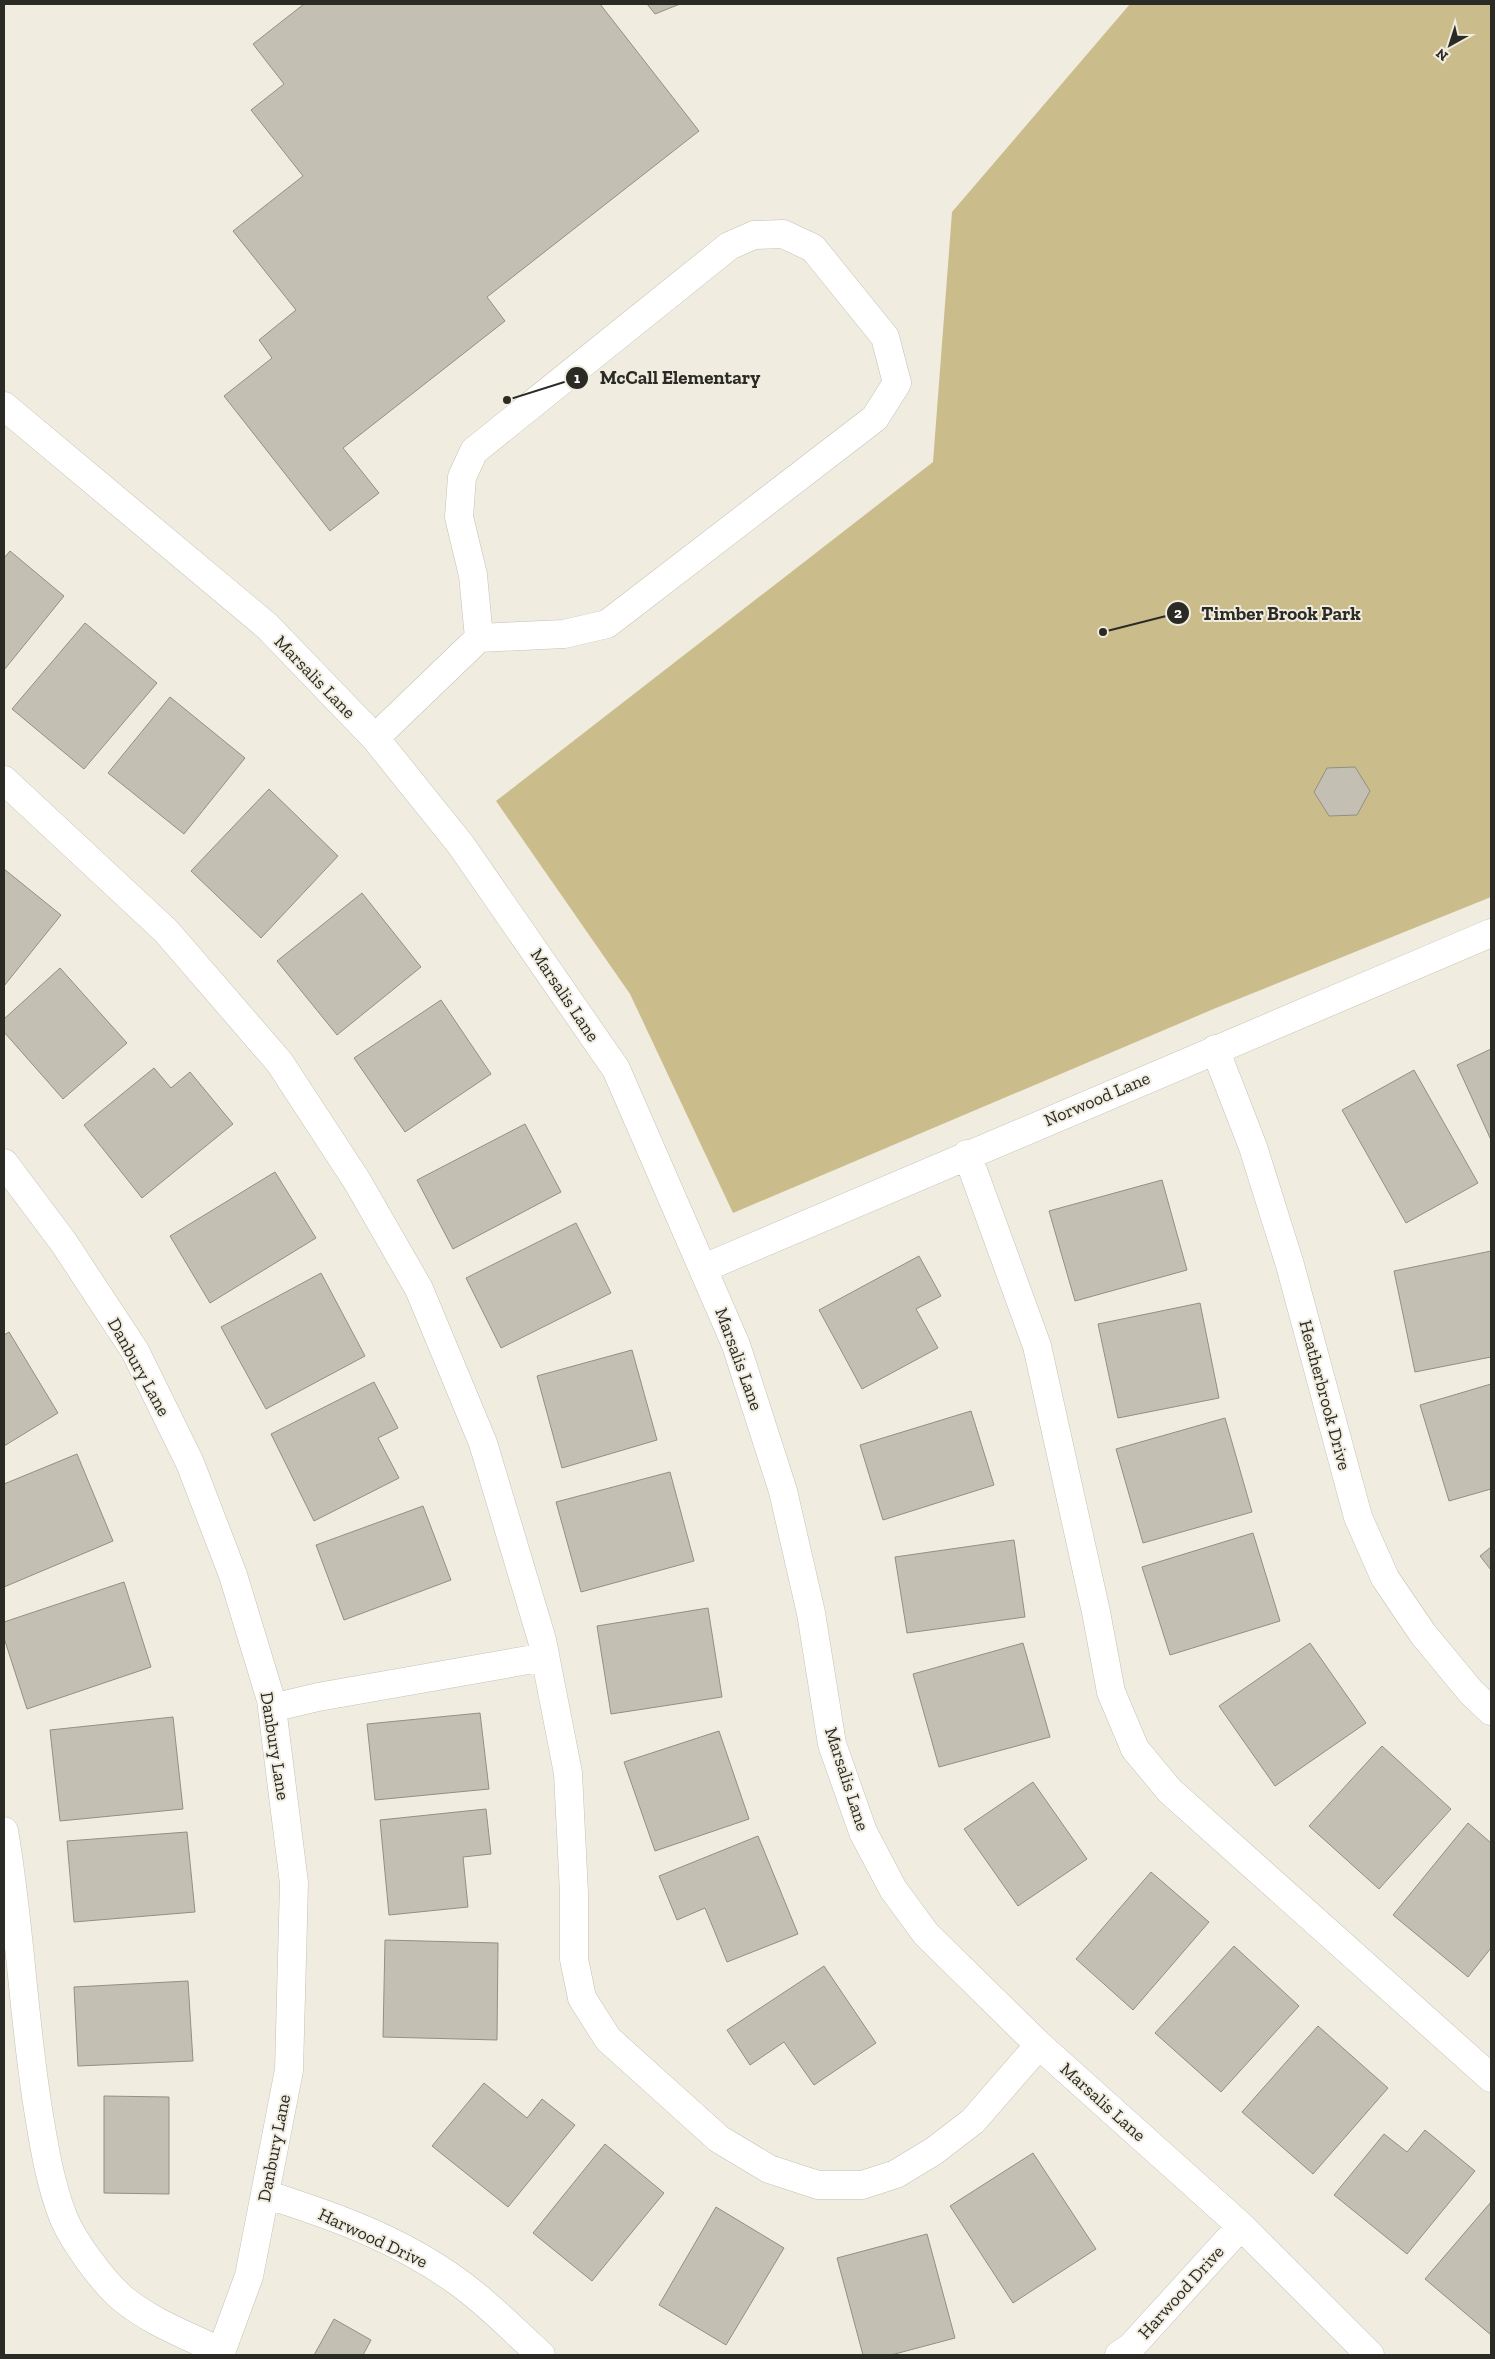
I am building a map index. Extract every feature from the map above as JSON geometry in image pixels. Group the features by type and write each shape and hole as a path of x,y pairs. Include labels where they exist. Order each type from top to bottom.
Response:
{"street":[{"path":"375,738 479,638 564,634 607,624 876,418 897,383 885,337 813,248 783,234 754,235 729,246 474,451 462,477 459,517 473,576 479,638"},
{"name":"Marsalis Lane","path":"4,406 266,626 375,738 461,845 616,1069 736,1345 783,1491 811,1614 832,1744 863,1832 893,1889 926,1934 1040,2045 1241,2226 1370,2355"},
{"path":"4,780 166,930 280,1063 357,1181 419,1289 483,1443 545,1657 568,1773 574,1893 574,1959 582,1998 608,2039 720,2140 769,2169 818,2185 862,2185 896,2174 934,2151 973,2120 1040,2045"},
{"name":"Norwood Lane","path":"704,1268 967,1154 1491,933"},
{"name":"Heatherbrook Drive","path":"1215,1050 1253,1147 1290,1265 1358,1517 1385,1578 1412,1618 1471,1692 1491,1711"},
{"path":"967,1154 1037,1346 1096,1612 1111,1692 1136,1749 1170,1791 1491,2078"},
{"name":"Danbury Lane","path":"4,1163 64,1243 135,1351 190,1464 222,1547 272,1708 294,1884 289,2070 249,2276 220,2354"},
{"path":"272,1708 318,1697 545,1657"},
{"path":"4,1831 14,1888 30,2061 47,2164 65,2220 93,2265 121,2297 154,2322 220,2354"},
{"name":"Harwood Drive","path":"265,2194 340,2218 414,2253 460,2283 542,2355"},
{"name":"Harwood Drive","path":"1119,2355 1131,2347 1241,2226"}],"shaded area":[{"path":"1130,4 1491,4 1491,897 1216,1008 733,1213 630,994 496,801 933,462 952,212"}],"building":[{"path":"304,4 600,4 699,131 487,297 505,321 343,448 379,493 330,531 224,396 272,358 259,340 296,310 233,231 303,176 251,110 284,84 253,44"},
{"path":"647,4 680,4 655,14"},
{"path":"10,551 64,596 4,670 4,558"},
{"path":"85,623 157,683 84,769 12,709"},
{"path":"170,697 245,758 184,834 108,773"},
{"path":"1355,767 1370,791 1357,815 1329,816 1314,792 1327,768"},
{"path":"269,789 338,856 261,938 191,871"},
{"path":"4,869 61,915 4,986"},
{"path":"362,893 421,967 337,1035 277,961"},
{"path":"60,968 127,1043 63,1099 4,1032 4,1019"},
{"path":"441,1000 491,1074 405,1132 354,1058"},
{"path":"1491,1049 1491,1140 1457,1065"},
{"path":"154,1068 171,1088 190,1072 233,1124 142,1198 84,1125"},
{"path":"1414,1070 1478,1183 1406,1223 1342,1110"},
{"path":"525,1124 561,1192 453,1249 417,1180"},
{"path":"275,1172 316,1238 210,1303 170,1236"},
{"path":"1162,1180 1187,1270 1075,1301 1049,1211"},
{"path":"576,1223 611,1293 501,1348 466,1278"},
{"path":"1491,1251 1491,1357 1415,1372 1394,1271"},
{"path":"919,1256 941,1296 916,1309 938,1348 862,1389 819,1310"},
{"path":"321,1273 365,1356 266,1409 221,1327"},
{"path":"1200,1303 1219,1398 1118,1418 1098,1324"},
{"path":"9,1332 58,1413 4,1446 4,1335"},
{"path":"632,1350 657,1440 562,1468 537,1376"},
{"path":"374,1382 398,1428 378,1438 399,1478 314,1521 271,1434"},
{"path":"1491,1384 1491,1489 1449,1501 1420,1405"},
{"path":"971,1411 994,1485 883,1520 860,1445"},
{"path":"1225,1418 1252,1512 1143,1543 1116,1449"},
{"path":"77,1454 113,1541 4,1587 4,1484"},
{"path":"670,1472 694,1561 581,1592 556,1502"},
{"path":"423,1506 451,1580 344,1620 316,1545"},
{"path":"1253,1533 1280,1621 1170,1655 1142,1567"},
{"path":"1014,1540 1025,1617 907,1633 895,1557"},
{"path":"1491,1547 1491,1570 1480,1556"},
{"path":"124,1582 151,1667 27,1709 4,1638 4,1622"},
{"path":"708,1608 722,1697 611,1714 597,1626"},
{"path":"1023,1643 1050,1737 939,1767 913,1674"},
{"path":"1310,1643 1366,1723 1275,1786 1219,1706"},
{"path":"480,1713 489,1789 375,1800 367,1724"},
{"path":"173,1717 183,1809 60,1821 50,1730"},
{"path":"719,1731 749,1819 655,1851 624,1762"},
{"path":"1382,1746 1451,1809 1379,1889 1309,1826"},
{"path":"1033,1782 1087,1859 1018,1906 964,1829"},
{"path":"486,1809 491,1854 463,1857 468,1907 389,1915 380,1820"},
{"path":"1468,1823 1491,1843 1491,1948 1468,1977 1393,1915"},
{"path":"187,1832 195,1912 74,1922 67,1841"},
{"path":"758,1836 798,1934 727,1962 705,1908 677,1920 659,1876"},
{"path":"1151,1872 1209,1922 1133,2010 1076,1959"},
{"path":"385,1940 498,1943 497,2040 383,2037"},
{"path":"1234,1946 1299,2006 1221,2092 1155,2033"},
{"path":"824,1966 876,2043 814,2085 784,2042 750,2065 727,2030"},
{"path":"188,1981 193,2061 78,2066 74,1987"},
{"path":"1318,2026 1388,2088 1313,2174 1242,2112"},
{"path":"484,2083 527,2118 542,2099 575,2125 508,2207 432,2146"},
{"path":"104,2096 169,2097 169,2194 104,2193"},
{"path":"1425,2130 1475,2171 1407,2254 1334,2195 1384,2134 1407,2152"},
{"path":"605,2144 664,2193 592,2281 533,2233"},
{"path":"1033,2153 1096,2249 1013,2303 950,2206"},
{"path":"1491,2202 1491,2335 1425,2279"},
{"path":"716,2207 784,2248 726,2345 659,2305"},
{"path":"927,2234 955,2338 891,2355 863,2355 837,2258"},
{"path":"334,2319 371,2340 363,2355 314,2355"}],"place":[{"name":"McCall Elementary","path":"507,400"},
{"name":"Timber Brook Park","path":"1103,632"}]}
